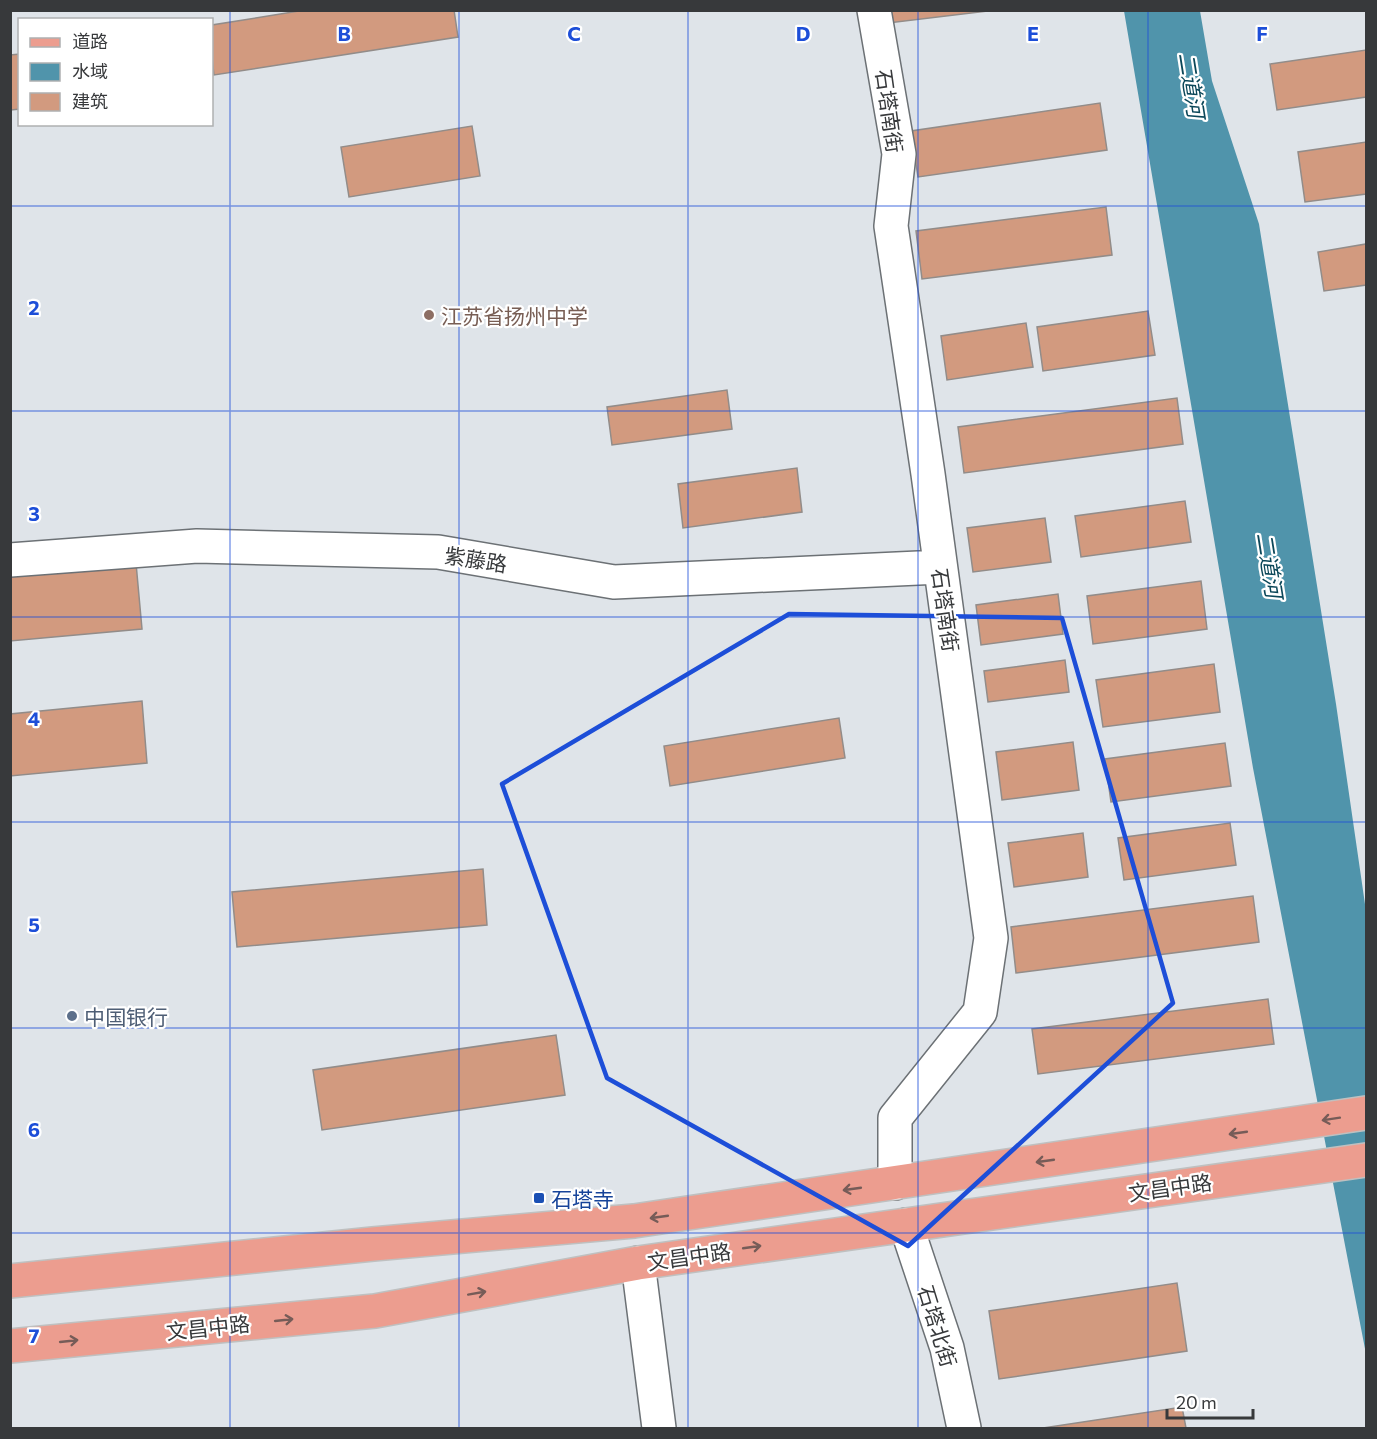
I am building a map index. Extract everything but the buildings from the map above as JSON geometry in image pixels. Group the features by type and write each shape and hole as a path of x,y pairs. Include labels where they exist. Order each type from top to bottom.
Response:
{"main road":[{"name":"文昌中路","path":"10,1281 373,1244 634,1221 1366,1113"},
{"name":"文昌中路","path":"10,1346 375,1311 638,1263 1366,1160"}],"street":[{"name":"石塔南街","path":"874,10 899,154 891,226 991,938 980,1012 895,1118 895,1183"},
{"name":"紫藤路","path":"10,560 197,546 438,552 614,582 940,567"},
{"name":"石塔北街","path":"906,1225 947,1348 964,1428"},
{"path":"638,1263 659,1428"}],"highlighted area":[{"path":"789,614 1062,618 1173,1003 908,1246 607,1078 502,784"}],"water":[{"name":"二道河","path":"1124,11 1200,11 1212,81 1259,224 1336,704 1366,911 1366,1354 1253,768"}],"place":[{"name":"江苏省扬州中学","path":"429,315"},
{"name":"中国银行","path":"72,1016"},
{"name":"石塔寺","path":"539,1198"}]}
